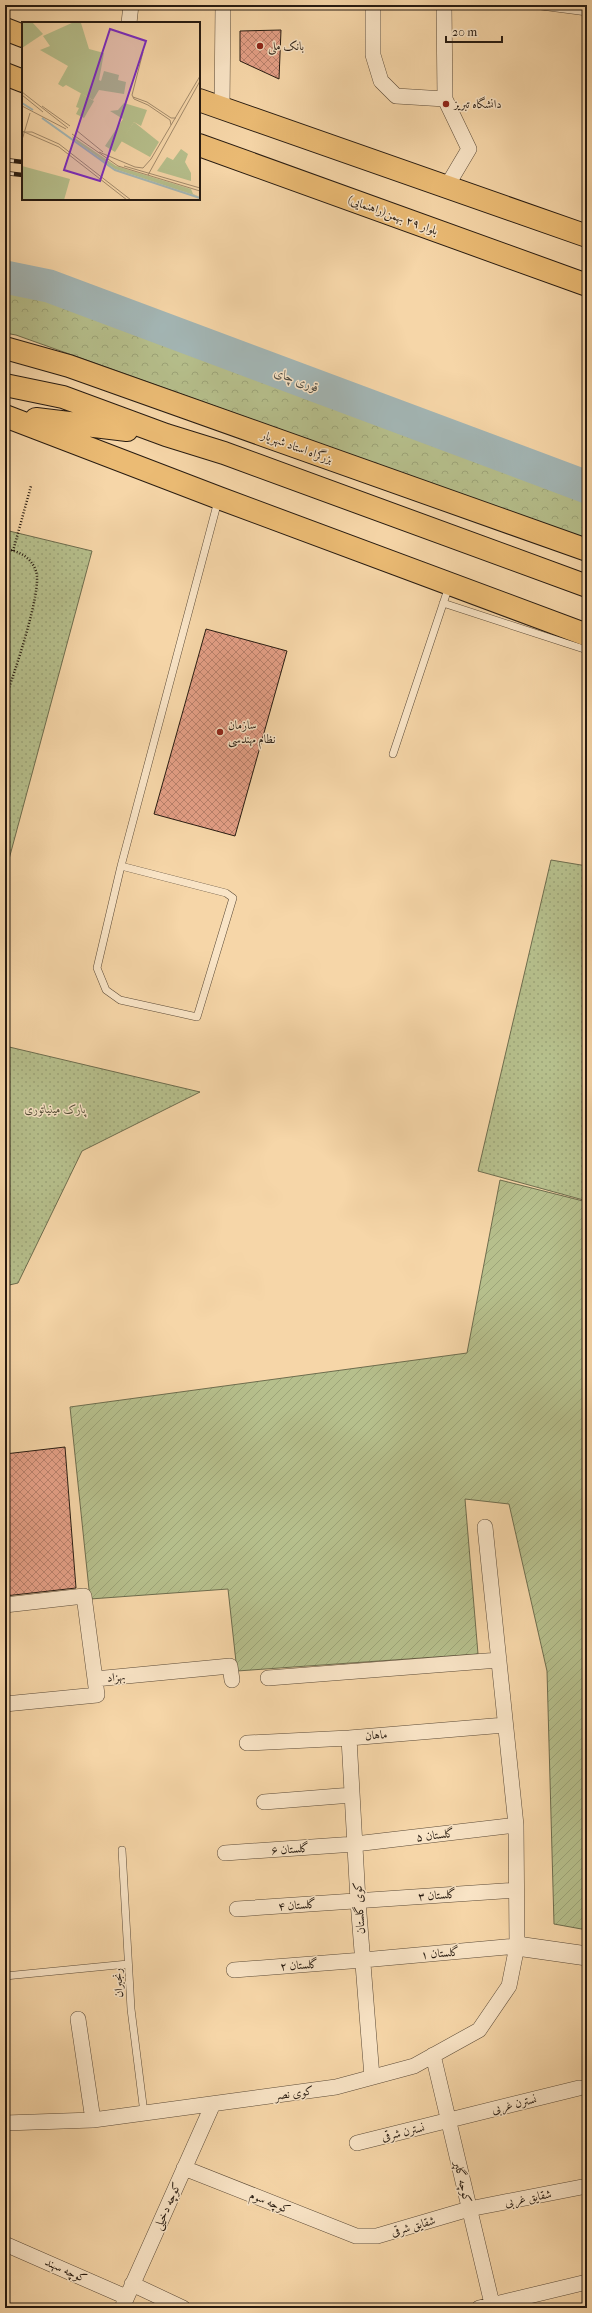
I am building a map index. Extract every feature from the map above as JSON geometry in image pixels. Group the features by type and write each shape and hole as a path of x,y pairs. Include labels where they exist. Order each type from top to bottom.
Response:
{"main road":[{"path":"5,29 22,36"},
{"path":"5,74 22,81"},
{"path":"200,100 587,236"},
{"name":"بلوار ٢٩ بهمن(راهنمایی)","path":"200,145 587,285"},
{"name":"بزرگراه استاد شهریار","path":"5,348 69,366 587,550"},
{"path":"5,385 63,398 166,435 224,453 587,586"},
{"path":"5,416 166,435"},
{"path":"5,416 219,498 446,593 587,635"}],"street":[{"path":"129,22 131,5"},
{"path":"222,109 223,5"},
{"path":"373,5 374,55 381,82 396,96 445,99"},
{"path":"444,5 445,99 469,150 446,186"},
{"name":"کوی نصر","path":"5,2123 93,2120 336,2087 414,2066 479,2030 509,1986 517,1946 516,1825 485,1527"},
{"path":"5,1605 84,1596 95,1679"},
{"path":"268,1678 499,1660"},
{"name":"بهزاد","path":"5,1704 97,1695 95,1679 230,1666 232,1680"},
{"name":"ماهان","path":"247,1743 349,1738 505,1724"},
{"name":"کوی گلستان","path":"349,1738 358,1901 364,1960 372,2077"},
{"path":"264,1802 352,1795"},
{"name":"گلستان ۵","path":"355,1844 516,1825"},
{"name":"گلستان ۶","path":"225,1853 355,1844"},
{"name":"گلستان ۳","path":"358,1901 516,1890"},
{"name":"گلستان ۴","path":"237,1910 358,1901"},
{"path":"517,1946 587,1956"},
{"name":"گلستان ۱","path":"364,1960 517,1946"},
{"name":"گلستان ۲","path":"234,1970 364,1960"},
{"path":"78,2019 93,2120"},
{"name":"کوچه گلپر","path":"433,2055 469,2209 488,2307"},
{"name":"نسترن غربی","path":"448,2121 579,2088"},
{"name":"کوچه دخیلی","path":"127,2297 213,2104"},
{"name":"نسترن شرقی","path":"357,2142 448,2121"},
{"name":"کوچه سوم","path":"184,2168 356,2236"},
{"name":"شقایق غربی","path":"469,2209 587,2186"},
{"name":"شقایق شرقی","path":"356,2236 377,2236 469,2209"},
{"name":"کوچه سهند","path":"5,2244 127,2297 184,2308"},
{"path":"488,2307 587,2282"}],"lane":[{"path":"541,6 587,12"},
{"path":"120,866 226,893 233,898 198,1017 120,1000 106,990 97,968 120,866 219,498"},
{"path":"394,754 446,593 587,650"},
{"name":"رنجبران","path":"122,1850 131,2009 144,2113"},
{"path":"5,1976 128,1964"}],"path":[{"path":"13,551 31,486"},
{"path":"5,550 13,551 24,556 32,563 36,572 38,583 34,603 5,699"}],"green space":[{"path":"5,285 41,292 587,496 587,539 16,335 5,333"},
{"path":"5,530 92,551 5,874"},
{"path":"551,860 587,866 587,1201 478,1171"},
{"name":"پارک مینیاتوری","path":"5,1046 200,1092 82,1151 18,1283 5,1286"},
{"path":"500,1180 587,1202 587,1930 554,1924 547,1671 509,1504 465,1499 478,1654 237,1671 228,1589 90,1599 70,1407 467,1353"}],"building":[{"name":"بانک ملی","path":"281,30 279,79 240,61 240,31"},
{"name":"سازمان نظام مهندسی","path":"206,629 287,651 235,836 154,814"},
{"path":"65,1447 76,1588 5,1596 5,1454"}],"waterway":[{"name":"قوری چای","path":"5,277 49,286 587,487"}],"railway":[{"path":"5,160 22,162"},
{"path":"5,173 22,175"}],"place":[{"name":"بانک ملی","path":"260,46"},
{"name":"دانشگاه تبریز","path":"446,104"},
{"name":"سازمان نظام مهندسی","path":"220,732"}]}
